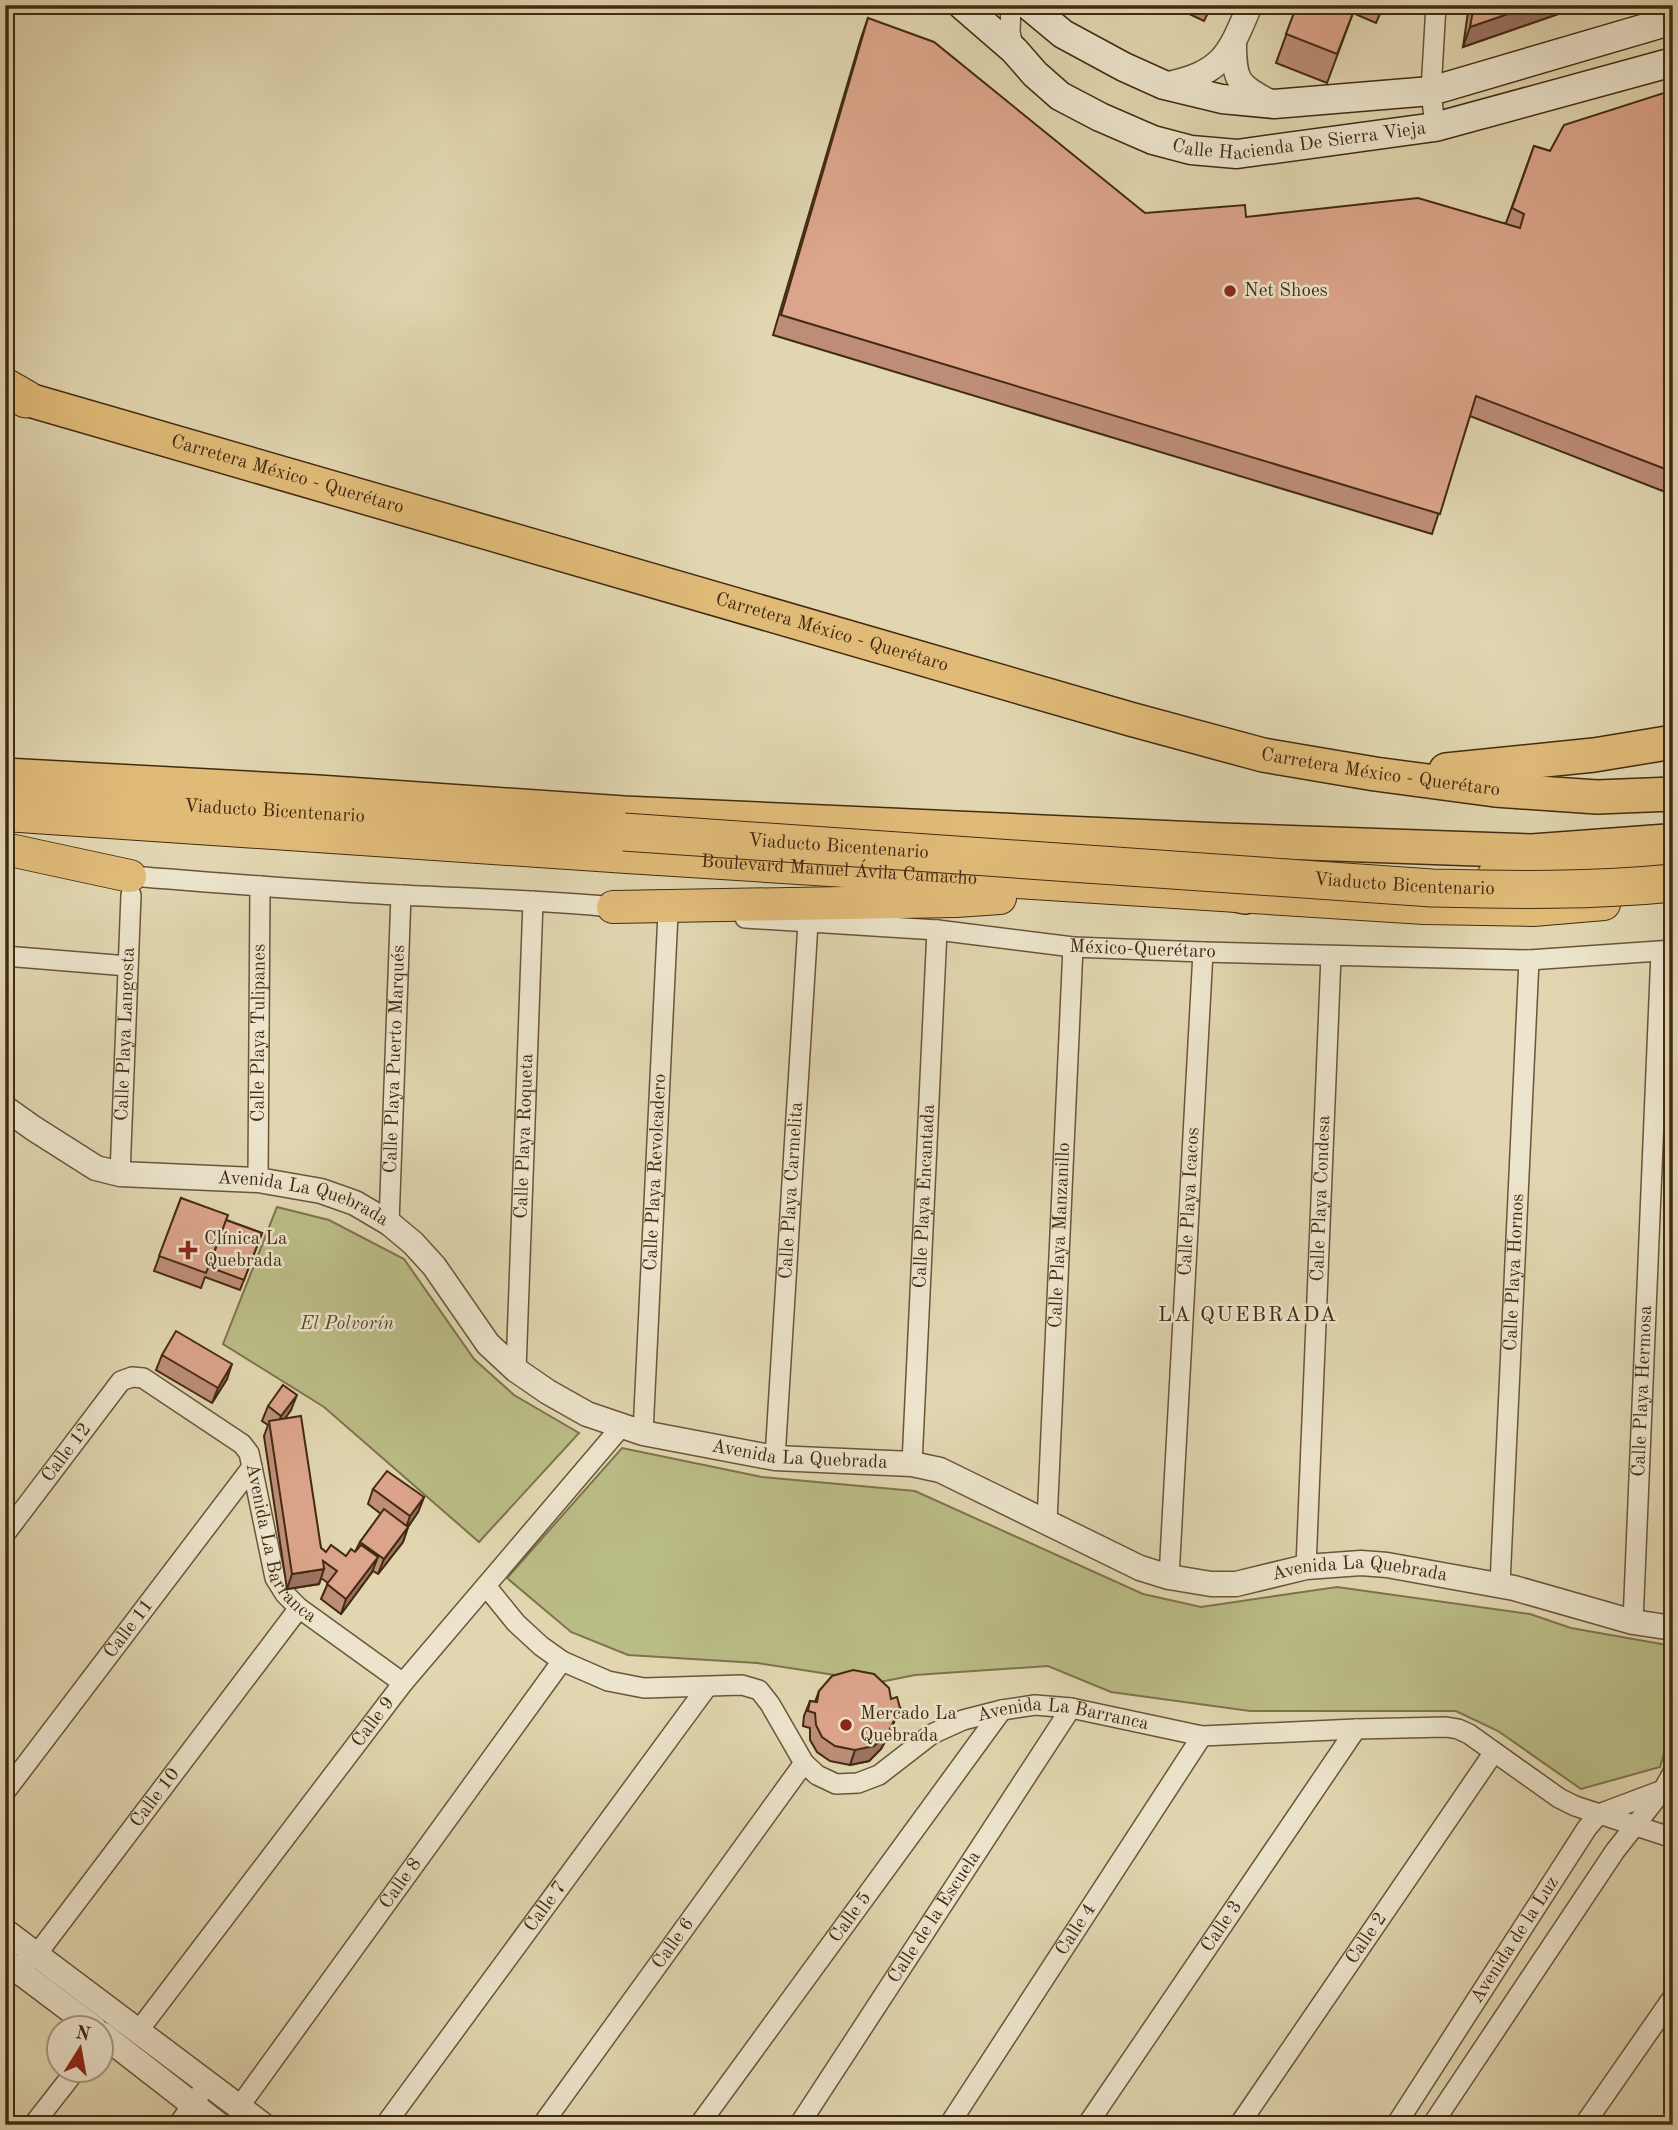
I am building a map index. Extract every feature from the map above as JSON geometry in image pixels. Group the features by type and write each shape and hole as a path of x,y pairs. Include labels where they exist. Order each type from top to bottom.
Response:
{"highway":[{"name":"Carretera México - Querétaro","path":"12,393 1130,719 1263,755 1376,774 1521,792 1597,797 1673,794"},
{"path":"1376,774 1534,762 1673,742"},
{"path":"5,775 624,813 1259,841 1532,851 1673,841"},
{"name":"Viaducto Bicentenario","path":"5,794 638,833 1432,888 1531,891 1614,889 1673,883"},
{"path":"904,825 1245,897"},
{"path":"1432,888 1554,870 1673,857"}],"main road":[{"name":"Calle Hacienda De Sierra Vieja","path":"962,5 1060,96 1153,140 1191,150 1237,154 1435,127 1673,62"},
{"name":"Calle Hacienda De Sierra Vieja","path":"1028,5 1063,34 1164,85 1222,99 1274,104 1431,91 1673,20"},
{"name":"Boulevard Manuel Ávila Camacho","path":"5,815 1424,908 1533,910 1673,899"},
{"path":"5,849 131,885"},
{"path":"613,907 956,901 1115,889"}],"street":[{"path":"1011,5 1010,32 1013,50"},
{"path":"1164,85 1199,76 1220,61 1234,42 1250,5"},
{"path":"1435,127 1431,91 1436,5"},
{"path":"1234,42 1234,64 1241,84 1274,104"},
{"name":"México-Querétaro","path":"131,885 260,886 533,901 668,913 937,930 1073,947 1529,960 1667,951"},
{"name":"Calle Playa Langosta","path":"120,1174 131,885"},
{"name":"Calle Playa Tulipanes","path":"258,1180 260,886"},
{"name":"Calle Playa Puerto Marqués","path":"389,1223 401,895"},
{"name":"Calle Playa Roqueta","path":"516,1370 533,901"},
{"name":"Calle Playa Revolcadero","path":"632,1430 668,913"},
{"name":"Calle Playa Carmelita","path":"775,1458 808,923"},
{"name":"Calle Playa Encantada","path":"912,1464 937,930"},
{"name":"Calle Playa Manzanillo","path":"1047,1522 1073,947"},
{"name":"Calle Playa Hermosa","path":"1633,1622 1667,951"},
{"name":"Calle Playa Icacos","path":"1169,1577 1203,952"},
{"path":"5,956 128,966"},
{"name":"Calle Playa Condesa","path":"1306,1567 1331,956"},
{"name":"Calle Playa Hornos","path":"1500,1584 1529,960"},
{"name":"Avenida La Quebrada","path":"5,1108 96,1168 120,1174 258,1180 321,1191 355,1203 389,1223 413,1242 434,1266 488,1343 516,1370 587,1414 632,1430 775,1458 912,1464 940,1470 1140,1568 1169,1577 1211,1584 1236,1584 1306,1567 1362,1563 1387,1565 1500,1584 1633,1622 1673,1628"},
{"name":"Avenida La Barranca","path":"132,1377 143,1378 242,1444 249,1454 275,1578 285,1594 299,1608 403,1683"},
{"name":"Calle 12","path":"5,1534 121,1381 132,1377"},
{"name":"Calle 9","path":"139,2030 403,1683 486,1586 632,1430"},
{"name":"Calle 11","path":"5,1793 252,1467"},
{"name":"Avenida La Barranca","path":"486,1586 516,1623 541,1646 562,1661 608,1681 644,1688 742,1685 759,1690 804,1763 817,1775 836,1784 858,1783 879,1775 932,1734 963,1720 1035,1705 1071,1708 1202,1737 1446,1727 1458,1729 1559,1798 1575,1806 1673,1838"},
{"name":"Calle 10","path":"9,1970 37,1954 299,1608"},
{"name":"Calle 8","path":"239,2107 562,1661"},
{"name":"Calle 7","path":"385,2125 707,1687"},
{"name":"Calle de la Escuela","path":"799,2125 1071,1708"},
{"name":"Calle 5","path":"699,2125 1002,1710"},
{"name":"Calle 3","path":"1087,2125 1356,1729"},
{"name":"Calle 4","path":"949,2125 1202,1737"},
{"name":"Calle 2","path":"1238,2125 1494,1752"},
{"name":"Calle 6","path":"542,2125 804,1763"},
{"name":"Avenida de la Luz","path":"1432,2125 1615,1851 1663,1790 1673,1772"},
{"path":"1599,1814 1663,1790"},
{"name":"Avenida de la Luz","path":"1396,2125 1587,1828 1599,1814"},
{"path":"5,1931 263,2125"},
{"path":"9,1970 72,2014"},
{"path":"1584,2125 1673,1997"},
{"path":"116,2049 185,2115 219,2125"},
{"path":"185,2115 208,2083"},
{"path":"33,2125 65,2084"}],"green space":[{"name":"El Polvorín","path":"277,1207 329,1220 404,1259 474,1359 514,1395 579,1433 479,1542 324,1407 223,1344"},
{"path":"622,1448 762,1477 915,1491 1143,1594 1201,1607 1337,1587 1530,1614 1571,1628 1673,1646 1670,1734 1660,1767 1581,1789 1498,1731 1456,1711 1250,1711 1111,1692 1048,1666 915,1675 880,1682 757,1663 628,1655 571,1632 507,1578"}],"building":[{"path":"1297,5 1356,5 1337,54 1286,34"},
{"path":"1474,5 1534,5 1470,27"},
{"name":"Net Shoes","path":"868,18 934,42 1145,213 1245,205 1246,217 1418,198 1520,228 1524,214 1512,208 1534,146 1550,151 1564,125 1673,90 1673,472 1476,396 1440,514 781,315"},
{"name":"Clínica La Quebrada","path":"181,1198 228,1215 206,1273 159,1256"},
{"path":"226,1220 262,1233 244,1280 209,1267"},
{"path":"176,1331 232,1364 218,1388 162,1355"},
{"path":"283,1385 297,1395 281,1416 268,1406"},
{"path":"301,1416 321,1548 326,1552 331,1545 346,1556 351,1549 355,1552 361,1545 378,1557 346,1599 327,1584 337,1571 323,1561 324,1569 292,1574 269,1421"},
{"path":"387,1471 424,1497 410,1516 373,1489"},
{"path":"384,1509 408,1527 384,1559 360,1542"},
{"name":"Mercado La Quebrada","path":"853,1670 874,1674 889,1688 891,1699 897,1697 900,1708 895,1709 894,1721 887,1734 874,1746 855,1750 835,1746 822,1737 816,1725 815,1713 808,1711 810,1701 817,1702 819,1691 832,1676"},
{"path":"208,2117 219,2125 203,2125"}],"place":[{"name":"Net Shoes","path":"1230,291"},
{"name":"Clínica La Quebrada","path":"188,1250"},
{"name":"Mercado La Quebrada","path":"846,1725"}],"district":[{"name":"LA QUEBRADA","path":"1248,1315"}]}
